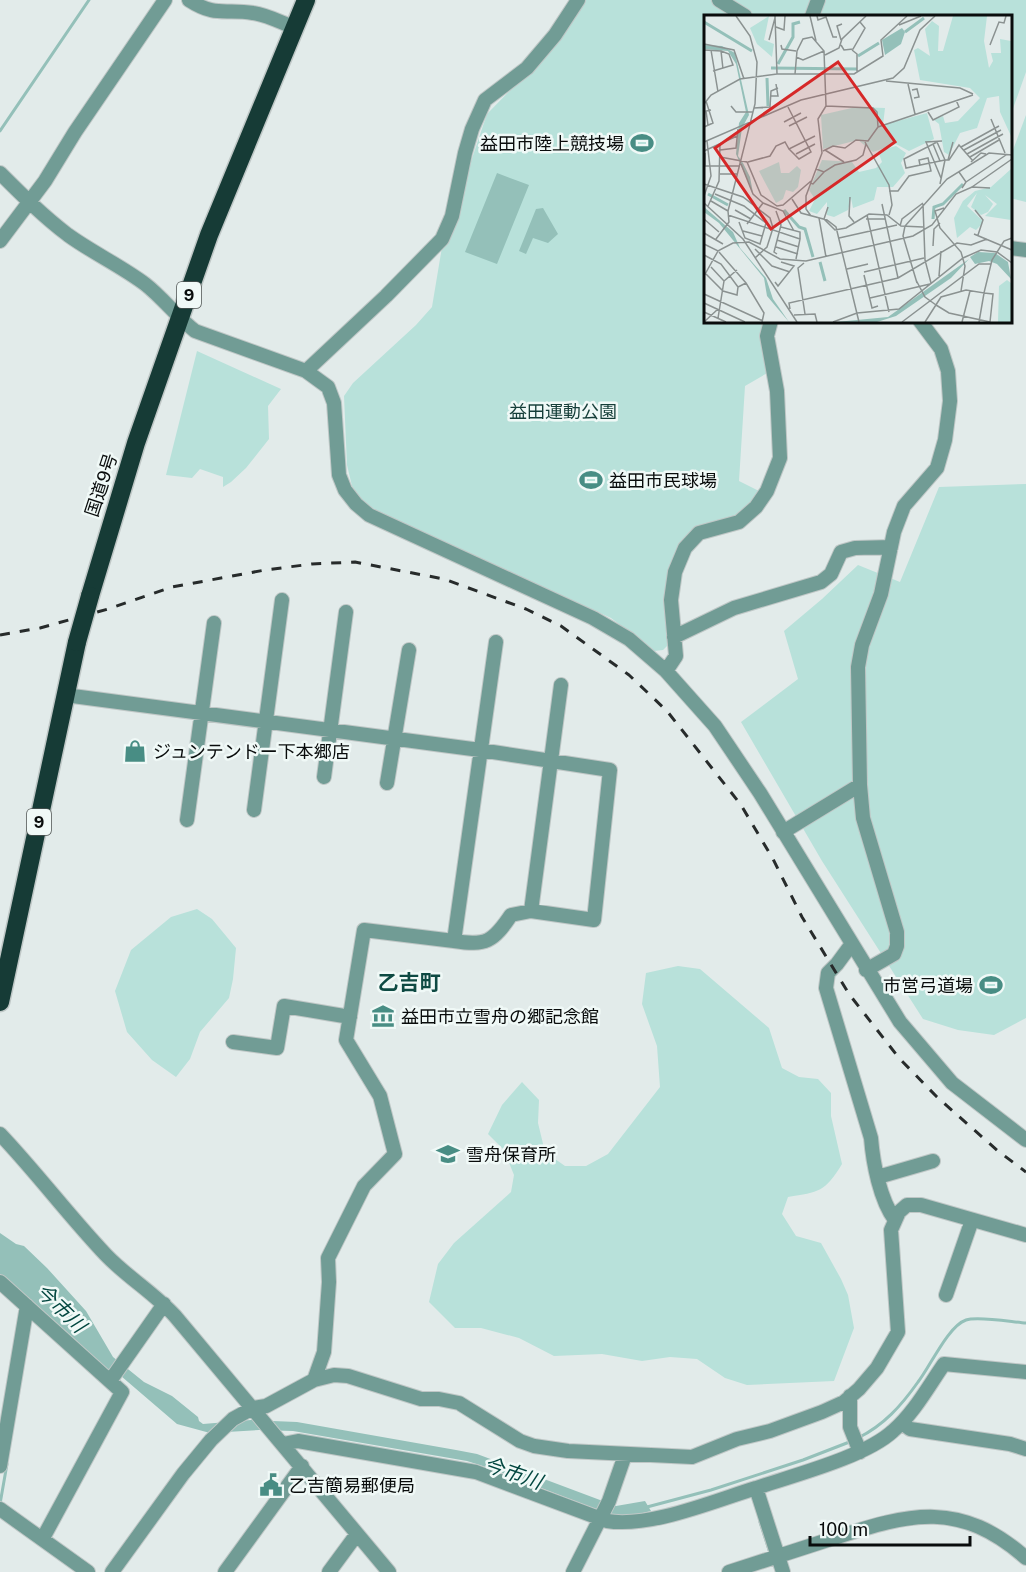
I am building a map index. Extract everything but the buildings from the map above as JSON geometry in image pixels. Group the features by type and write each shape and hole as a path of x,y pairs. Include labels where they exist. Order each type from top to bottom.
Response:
{"highway":[{"name":"国道9号","path":"0,1002 77,642 136,443 209,235 306,0"}],"street":[{"path":"0,241 30,202 165,0"},
{"path":"189,0 203,9 219,12 251,12 293,27"},
{"path":"306,371 386,296 442,239 452,216 470,137 484,100 527,68 555,35 578,0"},
{"path":"719,0 743,15"},
{"path":"812,15 818,0"},
{"path":"0,173 70,236 116,263 147,285 180,320 195,332 306,371 328,387 334,403 339,475 345,490 369,515 593,618 629,639 666,671 715,726 900,1022 952,1083 1026,1140"},
{"path":"1011,248 1026,250"},
{"path":"666,671 676,656 671,600 675,572 686,548 699,533 739,522 756,507 767,491 780,458 777,391 767,336 771,322"},
{"path":"866,970 894,954 897,946 897,932 863,818 860,785 858,667 862,645 881,594 894,532 904,506 937,468 945,440 950,400 945,360 941,349 921,322"},
{"path":"674,637 734,608 821,582 831,574 841,552 855,548 891,547"},
{"path":"254,810 282,600"},
{"path":"324,777 346,612"},
{"path":"187,820 214,623"},
{"path":"454,941 496,642"},
{"path":"387,783 409,650"},
{"path":"531,911 561,686"},
{"path":"65,695 480,750 610,770 594,920 531,911 511,915 499,933 490,940 476,944 364,930 346,1040 380,1096 395,1154 364,1186 328,1258 324,1352 314,1380"},
{"path":"783,832 860,785"},
{"path":"851,945 828,974 826,988 871,1138 872,1159 888,1211 895,1220"},
{"path":"233,1042 277,1048 284,1006 350,1017"},
{"path":"0,1134 106,1255 164,1304 389,1572"},
{"path":"878,1177 933,1161"},
{"path":"112,1572 183,1474 217,1434 233,1419 256,1412 314,1380 334,1375 348,1376 421,1399 439,1399 459,1403 520,1441 534,1446 567,1451 692,1457 737,1439 770,1431 822,1413 844,1402 877,1368 898,1332 891,1230 899,1212 908,1205 921,1205 1026,1235"},
{"path":"946,1295 972,1220"},
{"path":"0,1282 112,1379 122,1392 43,1538"},
{"path":"112,1379 164,1304"},
{"path":"0,1466 27,1306"},
{"path":"280,1441 298,1441 476,1472 604,1511 618,1523 661,1518 756,1488 880,1442 902,1423 944,1364 1026,1372"},
{"path":"850,1396 851,1430 859,1450"},
{"path":"902,1423 910,1429 1010,1444 1026,1449"},
{"path":"573,1572 604,1511 625,1455"},
{"path":"225,1572 302,1466"},
{"path":"756,1488 783,1572"},
{"path":"0,1509 88,1572"},
{"path":"729,1572 872,1526 924,1515 952,1518 981,1526 1007,1541 1026,1558"},
{"path":"329,1572 357,1534"}],"green space":[{"name":"益田運動公園","path":"579,0 1026,0 1026,72 1011,114 1011,15 704,15 704,322 766,322 769,372 745,386 739,481 761,492 738,518 682,545 670,643 663,650 654,651 611,618 377,511 362,501 352,486 347,465 344,396 353,383 416,325 432,307 442,247 487,114 531,69"},
{"path":"1026,115 1026,202 1011,198 1011,155"},
{"path":"197,351 281,389 268,406 269,439 246,468 223,487 223,477 200,469 192,478 166,475"},
{"path":"1026,484 1026,1018 994,1035 958,1030 923,1019 822,861 741,722 798,679 784,631 858,565 900,582 939,487"},
{"path":"197,909 212,919 236,948 233,979 229,998 200,1032 190,1059 176,1077 152,1060 127,1032 115,991 131,950 171,917"},
{"path":"678,966 700,969 769,1028 782,1068 799,1077 818,1079 831,1093 831,1116 842,1164 831,1180 820,1189 788,1197 782,1214 796,1236 821,1243 848,1295 854,1328 834,1381 747,1385 725,1378 697,1359 670,1357 642,1361 602,1354 554,1356 519,1338 481,1328 455,1328 429,1302 438,1264 454,1243 511,1192 514,1175 504,1150 488,1134 502,1105 522,1082 539,1100 538,1123 545,1152 565,1166 586,1166 608,1154 660,1087 657,1046 642,1004 646,973"}],"water":[{"path":"497,173 529,185 497,264 465,252"},
{"path":"543,208 558,234 548,243 533,238 526,254 519,251 536,209"},
{"path":"0,1233 16,1244 24,1246 47,1268 86,1311 113,1357 144,1382 172,1396 198,1417 203,1424 251,1420 297,1422 477,1454 616,1506 645,1501 651,1511 627,1517 614,1516 467,1461 293,1431 259,1430 210,1433 177,1424 121,1376 106,1371 0,1274"}],"waterway":[{"path":"0,131 89,0"},
{"name":"今市川","path":"858,1438 884,1421 898,1407 912,1391 946,1338 959,1324 971,1319 1026,1323"},
{"name":"今市川","path":"647,1507 711,1490 803,1460 852,1441"},
{"path":"0,1504 7,1464"},
{"path":"760,1522 770,1553"}],"railway":[{"path":"0,635 40,628 108,609 172,587 265,570 312,564 355,562 444,579 526,609 561,626 629,675 667,711 741,805 773,859 802,917 849,994 899,1058 937,1097 998,1151 1026,1172"}],"place":[{"name":"益田市陸上競技場","path":"642,143"},
{"name":"益田市民球場","path":"591,480"},
{"name":"ジュンテンドー下本郷店","path":"135,751"},
{"name":"市営弓道場","path":"991,985"},
{"name":"益田市立雪舟の郷記念館","path":"383,1016"},
{"name":"雪舟保育所","path":"448,1154"},
{"name":"乙吉簡易郵便局","path":"271,1485"}],"district":[{"name":"乙吉町","path":"409,982"}]}
